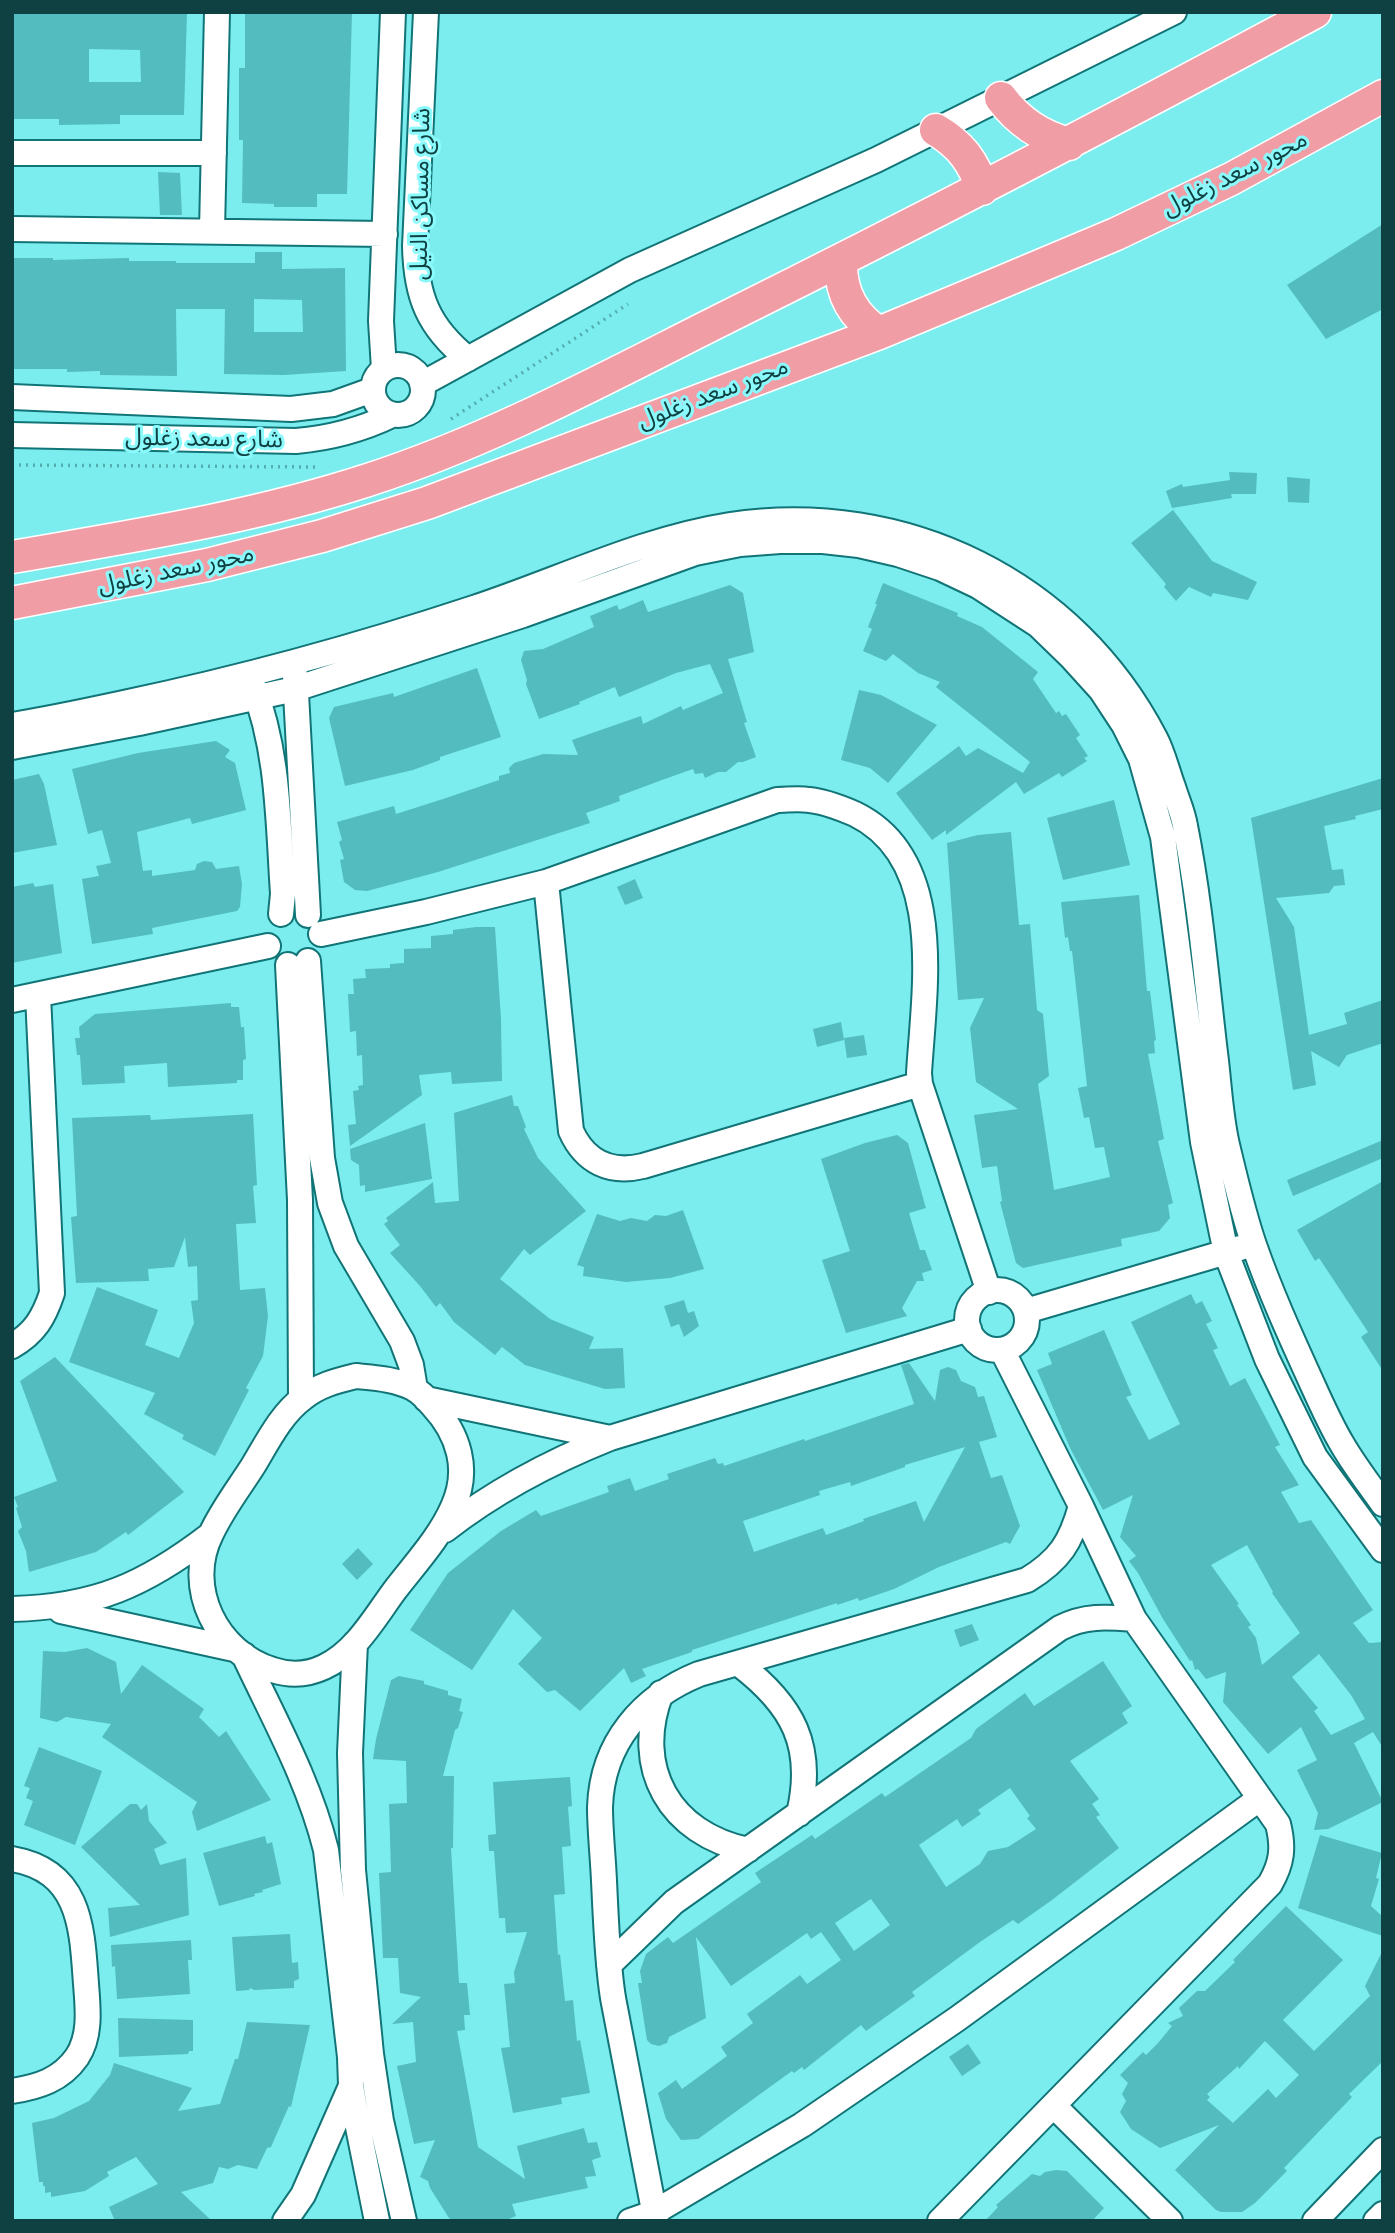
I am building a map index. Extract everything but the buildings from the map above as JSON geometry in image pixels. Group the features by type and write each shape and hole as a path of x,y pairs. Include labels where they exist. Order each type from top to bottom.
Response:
{"main road":[{"name":"محور سعد زغلول","path":"12,556 187,527 296,502 372,479 449,450 552,404 841,261 1069,144 1315,12"},
{"name":"محور سعد زغلول","path":"12,603 207,565 322,536 427,503 879,333 1115,234 1231,179 1383,96"},
{"path":"1001,99 1030,128 1069,144"},
{"path":"936,130 965,154 982,189"},
{"path":"841,261 842,285 846,297 859,318 879,333"}],"street":[{"path":"212,230 217,12"},
{"name":"شارع مساكن النيل","path":"384,369 381,321 393,12"},
{"name":"شارع مساكن النيل","path":"426,12 415,246 417,278 434,324 443,337 468,359"},
{"path":"422,384 630,270 876,160 1174,12"},
{"path":"12,153 214,153"},
{"path":"12,229 385,234"},
{"path":"392,366 407,367 419,377 422,384 421,401 409,413 392,415 378,406 372,390 378,374 392,366"},
{"name":"شارع سعد زغلول","path":"12,397 291,409 332,404 372,390"},
{"path":"214,440 215,407"},
{"name":"شارع سعد زغلول","path":"12,435 214,440 316,439 355,431 392,415"},
{"path":"12,747 253,687 296,663 505,598 652,543 734,524 819,521 862,526 944,548 988,566 1050,607 1087,642 1120,681 1157,742 1185,822 1225,1138 1253,1243 1293,1341 1340,1442 1383,1504"},
{"path":"12,725 253,687 295,689 523,615 695,553 740,544 801,541 859,545 940,568 978,586 1038,625 1079,666 1101,690 1124,725 1141,759 1163,837 1203,1142 1226,1253 1267,1359 1315,1457 1383,1550"},
{"path":"296,663 295,689 315,925 318,950 298,963 279,961 268,946 267,931 281,914 295,911 315,925 426,912 546,881 776,800 809,800 841,808 876,826 893,844 911,872 919,901 924,933 925,985 920,1084 989,1292"},
{"path":"253,687 270,738 275,770 283,894 281,914"},
{"path":"546,881 571,1132 577,1145 599,1165 628,1170 920,1084"},
{"path":"12,1000 268,946"},
{"path":"50,1608 239,1652 268,1669 286,1674 309,1673 327,1666 355,1643 434,1539 453,1507 461,1483 462,1462 454,1433 420,1394 402,1341 346,1246 330,1203 298,963"},
{"path":"298,963 301,1399"},
{"path":"12,1346 26,1338 43,1318 52,1293 38,995"},
{"path":"1026,1311 1253,1243"},
{"path":"989,1292 1007,1292 1016,1296 1026,1311 1028,1320 1023,1336 1017,1343 1002,1350 993,1350 978,1343 969,1329 967,1320 973,1302 989,1292"},
{"path":"434,1539 517,1480 610,1438 969,1329"},
{"path":"940,2221 1270,1884 1280,1866 1283,1845 1278,1824 1135,1619 1002,1350"},
{"path":"377,2221 351,2085 332,1890 323,1837 303,1777 239,1652 209,1616 202,1584 203,1563 210,1535 281,1421 301,1399 327,1383 356,1376 386,1378 420,1394 610,1438"},
{"path":"1081,1506 1070,1541 1059,1557 1027,1580 699,1674 661,1693 645,1706 621,1736 606,1771 600,1808 609,1965 646,2218 802,2125 957,2019 1259,1799"},
{"path":"12,1609 50,1608 93,1600 135,1584 174,1563 210,1535"},
{"path":"609,1965 674,1902 1059,1628 1096,1616 1135,1619"},
{"path":"355,1643 350,1753 353,1870 370,2054 381,2120 404,2221"},
{"path":"739,1664 769,1688 797,1731 804,1764 803,1798 799,1814"},
{"path":"661,1693 653,1718 650,1744 652,1761 664,1794 680,1815 699,1832 731,1847 748,1850"},
{"path":"12,1859 39,1867 53,1876 74,1903 83,1935 88,2012 86,2035 78,2056 62,2074 42,2085 12,2091"},
{"path":"285,2221 303,2195 351,2085"},
{"path":"1055,2106 1170,2221"},
{"path":"1315,2221 1383,2150"},
{"path":"1376,2221 1383,2214"}]}
